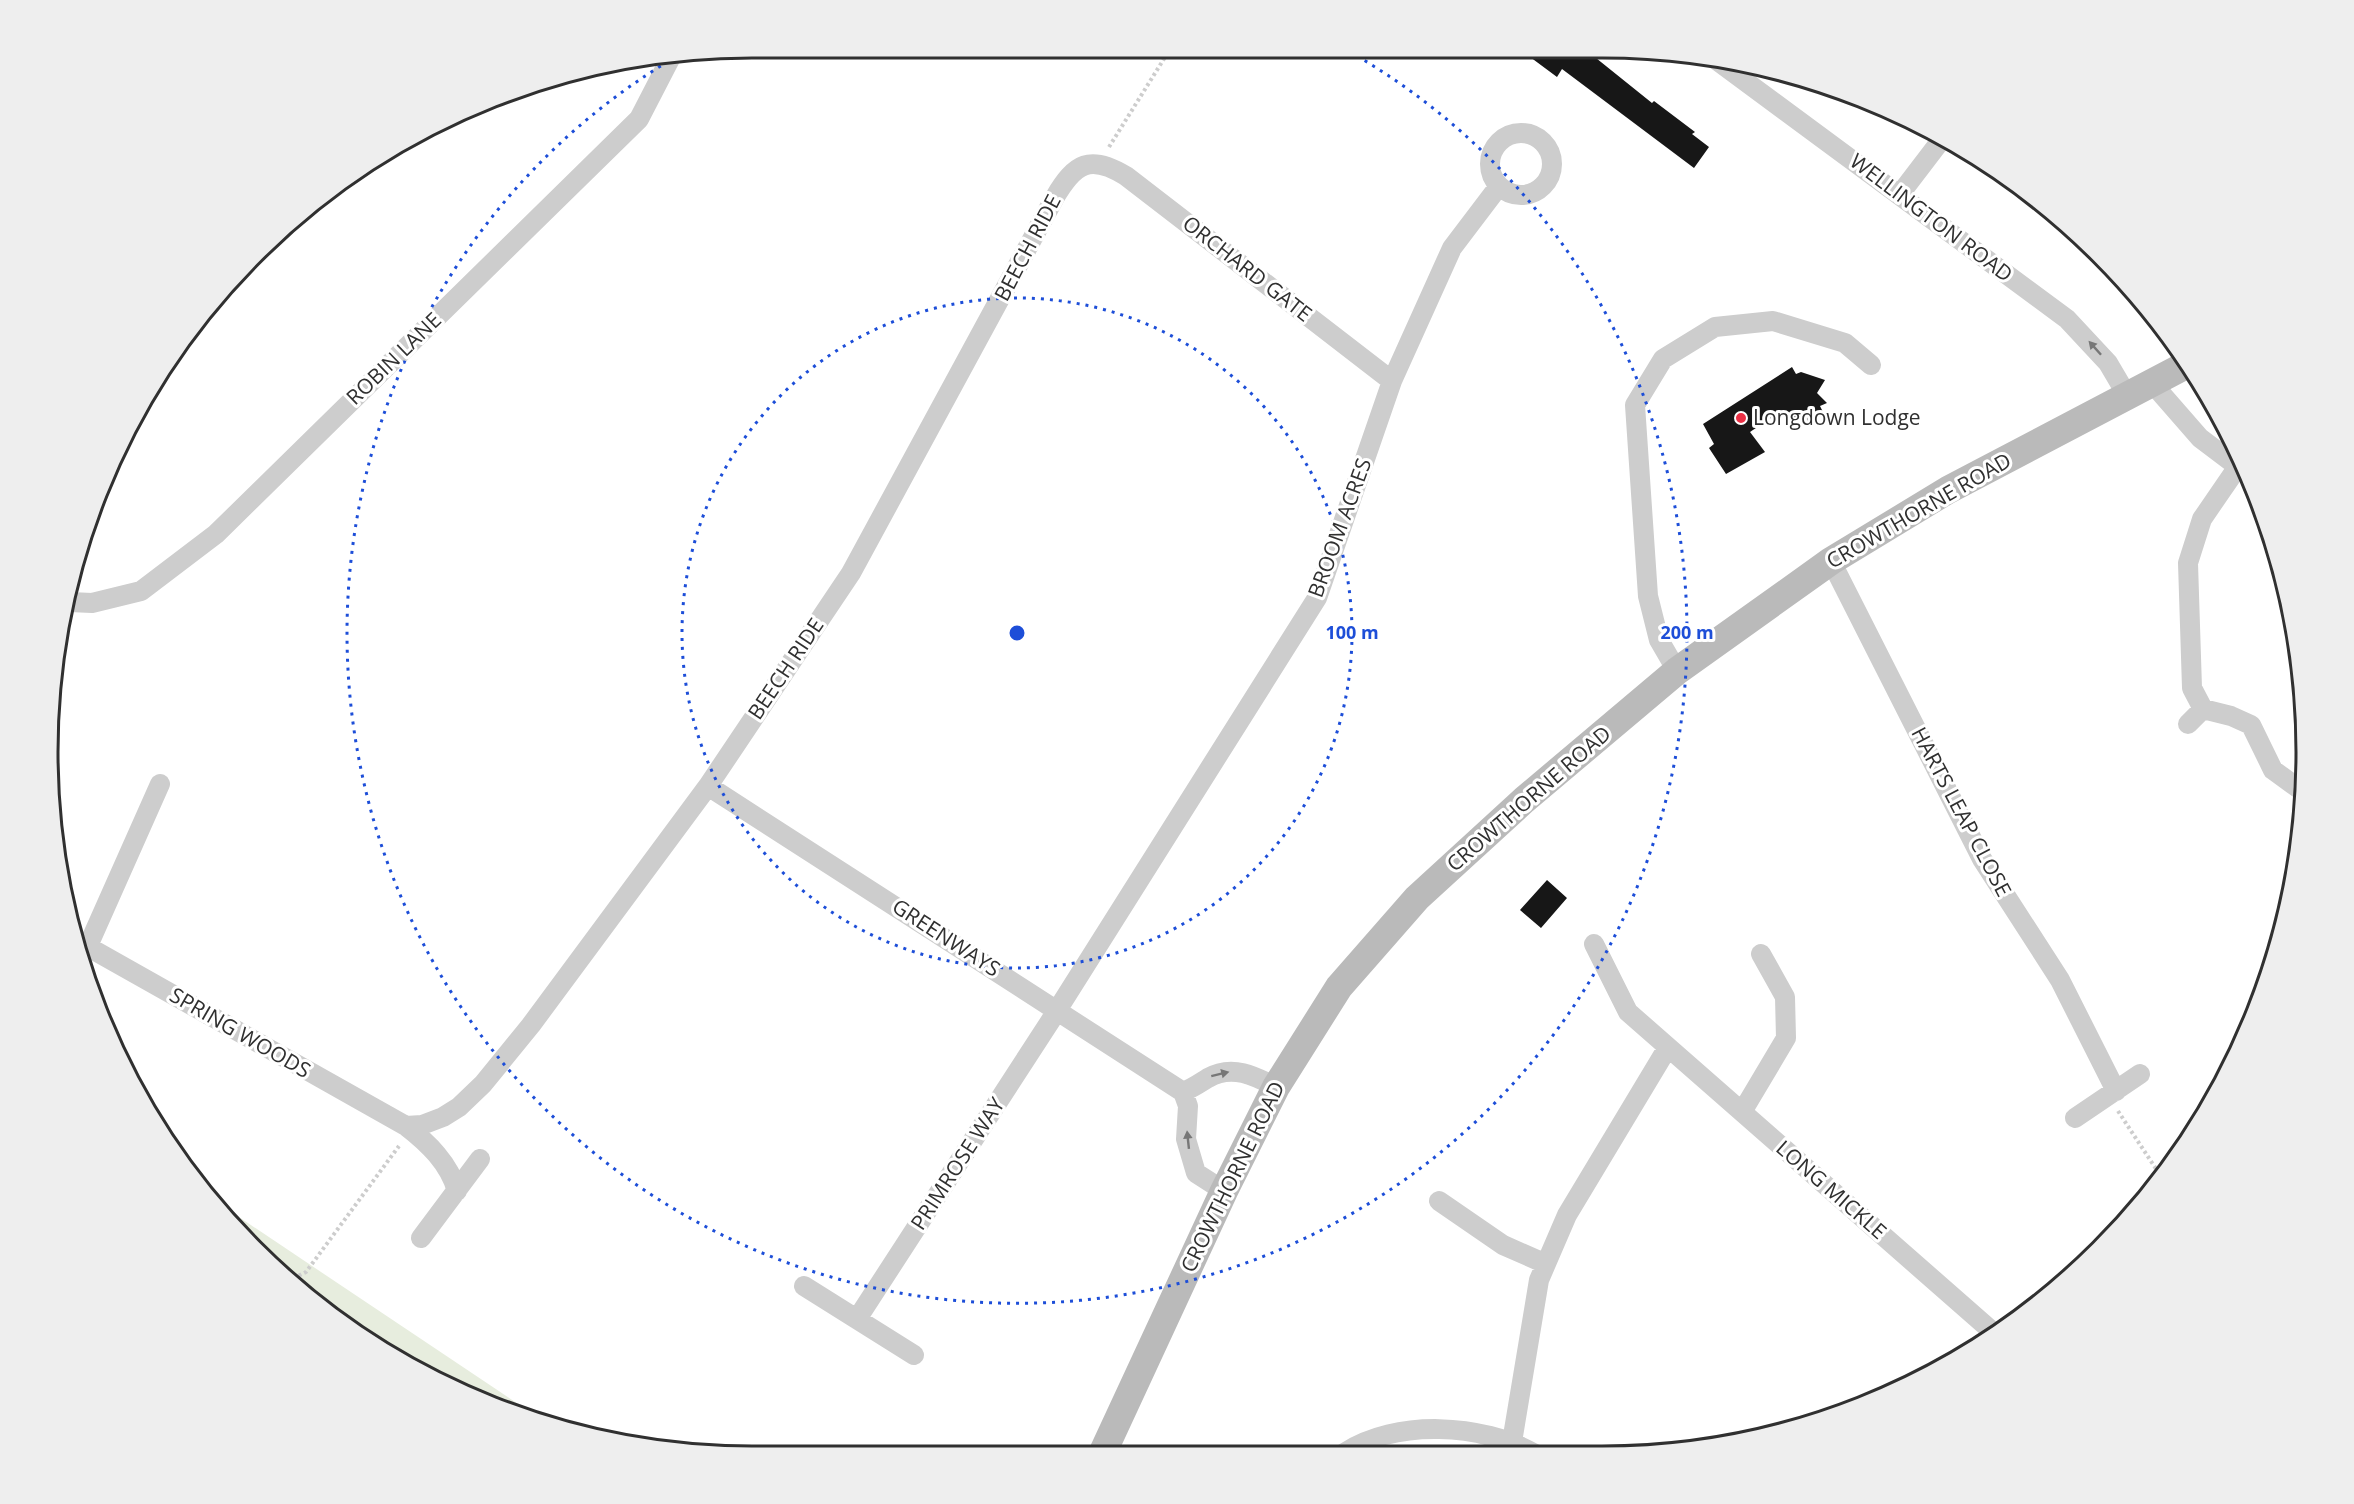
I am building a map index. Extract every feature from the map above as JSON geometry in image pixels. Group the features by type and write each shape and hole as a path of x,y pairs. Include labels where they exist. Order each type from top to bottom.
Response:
{"street":[{"name":"ROBIN LANE","path":"75,602 92,603 141,591 216,534 639,118 668,63"},
{"name":"WELLINGTON ROAD","path":"1730,71 2067,319 2108,363 2232,463"},
{"path":"1900,194 1938,145"},
{"name":"ORCHARD GATE","path":"1100,163 1126,176 1392,381"},
{"name":"BEECH RIDE","path":"406,1126 423,1125 443,1117 459,1107 483,1084 531,1025 708,786 851,573 1065,179 1076,168 1100,163"},
{"name":"BROOM ACRES","path":"1057,1009 1317,598 1392,381 1452,248 1499,186"},
{"path":"1677,671 1659,640 1648,596 1635,405 1663,358 1715,327 1773,321 1845,343 1871,365"},
{"name":"CROWTHORNE ROAD","path":"1128,1446 1224,1191 1276,1087 1339,987 1417,898 1524,800 1677,671 1831,561 1948,490 2180,369"},
{"path":"2237,475 2202,519 2188,563 2192,688 2203,709 2231,716 2251,725 2273,770 2295,785"},
{"name":"HARTS LEAP CLOSE","path":"1831,561 1982,860 2060,980 2112,1094"},
{"path":"2188,724 2203,709"},
{"path":"84,937 160,784"},
{"name":"GREENWAYS","path":"708,786 1184,1092"},
{"name":"LONG MICKLE","path":"1594,944 1628,1012 1988,1328"},
{"name":"SPRING WOODS","path":"86,946 406,1126 434,1152 453,1178 457,1191"},
{"path":"1742,1112 1786,1038 1785,997 1761,954"},
{"name":"PRIMROSE WAY","path":"857,1319 1057,1009"},
{"path":"1512,1442 1539,1280 1567,1215 1668,1047"},
{"path":"1224,1191 1196,1173 1186,1138 1188,1106 1184,1092 1210,1077 1229,1071 1245,1072 1276,1087"},
{"path":"2075,1118 2140,1074"},
{"path":"434,1152 443,1117"},
{"path":"421,1238 480,1159"},
{"path":"1439,1201 1503,1245 1546,1264"},
{"path":"804,1286 914,1355"},
{"path":"1355,1446 1363,1441 1426,1427 1512,1442 1520,1446"}],"path":[{"path":"1100,163 1165,58"},
{"path":"2112,1094 2156,1168"},
{"path":"298,1276 306,1272 403,1142 406,1126"}],"green space":[{"path":"238,1216 521,1406 445,1374 367,1329 295,1273"}],"building":[{"path":"1531,58 1596,58 1652,103 1654,101 1695,132 1692,134 1709,147 1694,168 1562,69 1557,77"},
{"name":"Longdown Lodge","path":"1792,367 1796,374 1801,372 1825,380 1817,393 1827,403 1820,406 1823,412 1796,431 1781,411 1750,432 1765,452 1726,474 1709,448 1714,444 1703,424"},
{"path":"1547,880 1567,898 1541,928 1520,910"}],"place":[{"name":"Longdown Lodge","path":"1741,418"}]}
